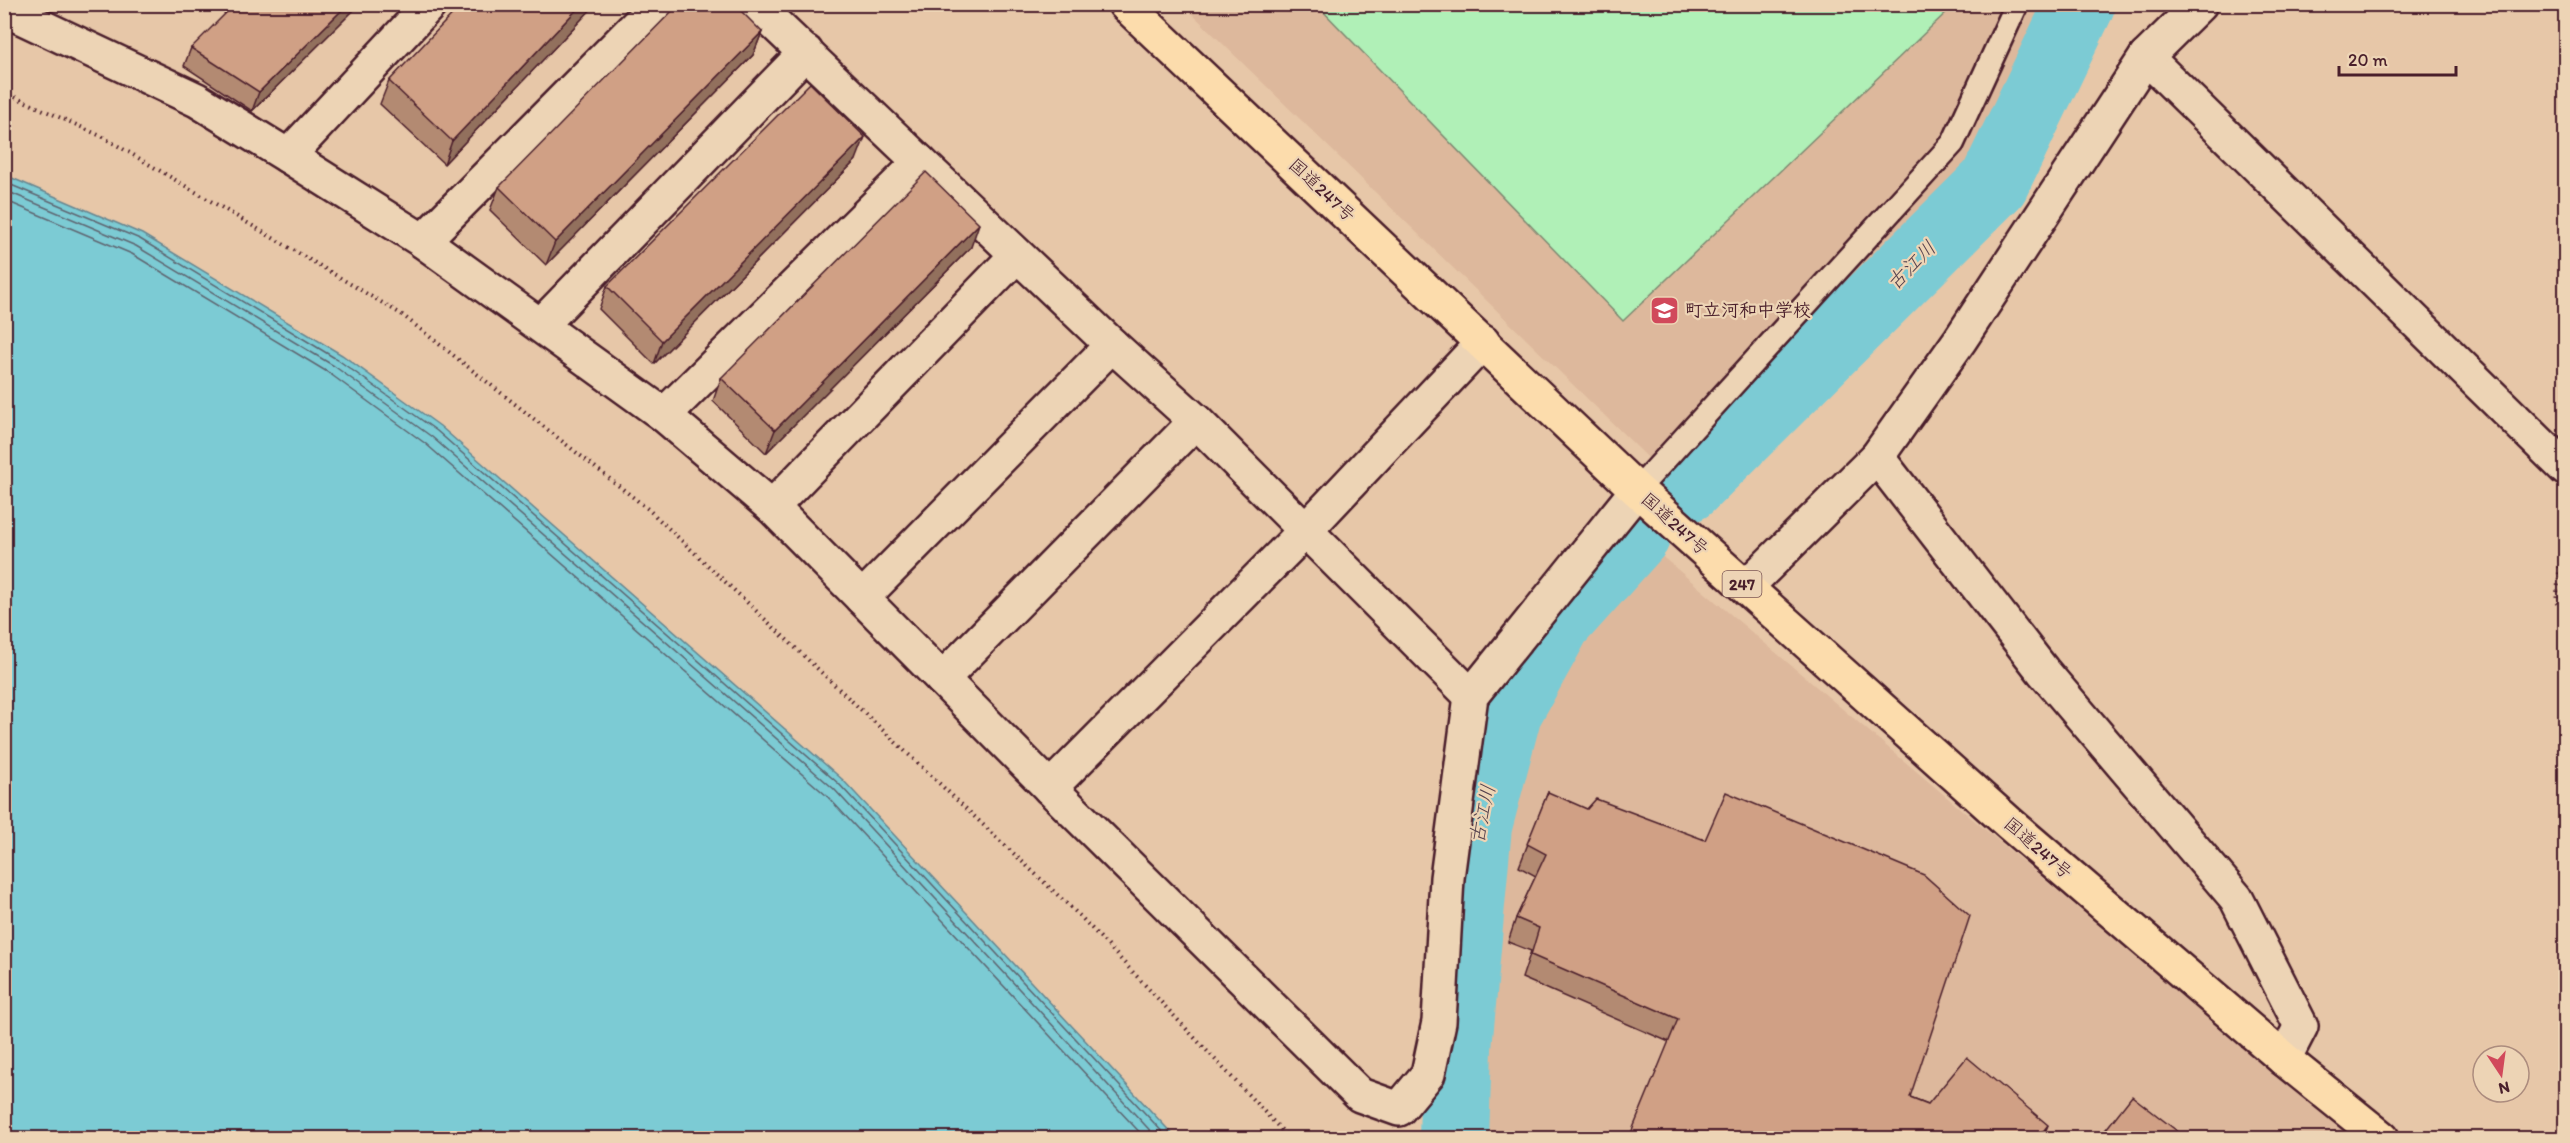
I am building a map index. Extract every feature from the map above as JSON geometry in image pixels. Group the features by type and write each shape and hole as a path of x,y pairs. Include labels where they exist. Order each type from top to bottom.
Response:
{"highway":[{"name":"国道247号","path":"1125,4 1637,490 2010,824 2284,1059 2382,1138"}],"street":[{"path":"288,156 430,4"},
{"path":"423,241 658,4"},
{"path":"754,4 1112,345 1196,421 1471,696"},
{"path":"1746,587 1877,457 1960,340 2146,57 2200,4"},
{"path":"4,9 197,100 423,241 542,324 664,415 772,507 1050,788 1360,1095 1399,1109 1428,1074 1439,1022 1447,878 1471,696 1637,490"},
{"path":"542,324 806,52"},
{"path":"2146,57 2565,469"},
{"path":"664,415 920,162"},
{"path":"772,507 1017,255"},
{"path":"1050,788 1306,530 1483,342"},
{"path":"862,598 1112,345"},
{"path":"942,679 1196,421"},
{"path":"1877,457 2043,671 2236,898 2301,1026 2284,1059"}],"lane":[{"path":"1637,490 1953,143 2017,4"}],"path":[{"path":"4,92 103,137 401,314 648,509 1081,917 1289,1138"},
{"path":"2565,507 2556,602 2565,614"}],"shaded area":[{"name":"町立河和中学校","path":"1183,5 2046,5 1977,153 1674,483"},
{"path":"1658,553 2273,1073 2355,1138 1481,1138 1479,1125 1495,831 1524,729 1573,637"}],"green space":[{"path":"1317,5 1954,5 1623,321"}],"water":[{"path":"5,175 142,234 342,355 440,426 843,780 1176,1138 5,1138"}],"building":[{"path":"235,4 348,4 259,92 191,48"},
{"path":"462,4 582,4 452,141 389,81"},
{"path":"679,4 734,4 762,32 555,242 499,187"},
{"path":"810,83 865,137 662,341 607,286"},
{"path":"926,172 979,224 775,430 721,378"},
{"path":"1548,792 1587,809 1596,799 1705,840 1726,792 1924,875 1970,916 1910,1097 1928,1104 1967,1057 2048,1125 2038,1138 1629,1138 1678,1019 1531,955 1539,928 1516,918 1546,854 1527,844"},
{"path":"2132,1096 2186,1138 2099,1138"},
{"path":"1589,1131 1607,1138 1583,1138"}],"waterway":[{"name":"古江川","path":"1688,487 1994,183 2080,4"},
{"name":"古江川","path":"1454,1138 1457,1048 1477,826 1507,712 1557,622 1636,534"}],"place":[{"name":"町立河和中学校","path":"1664,310"}]}
